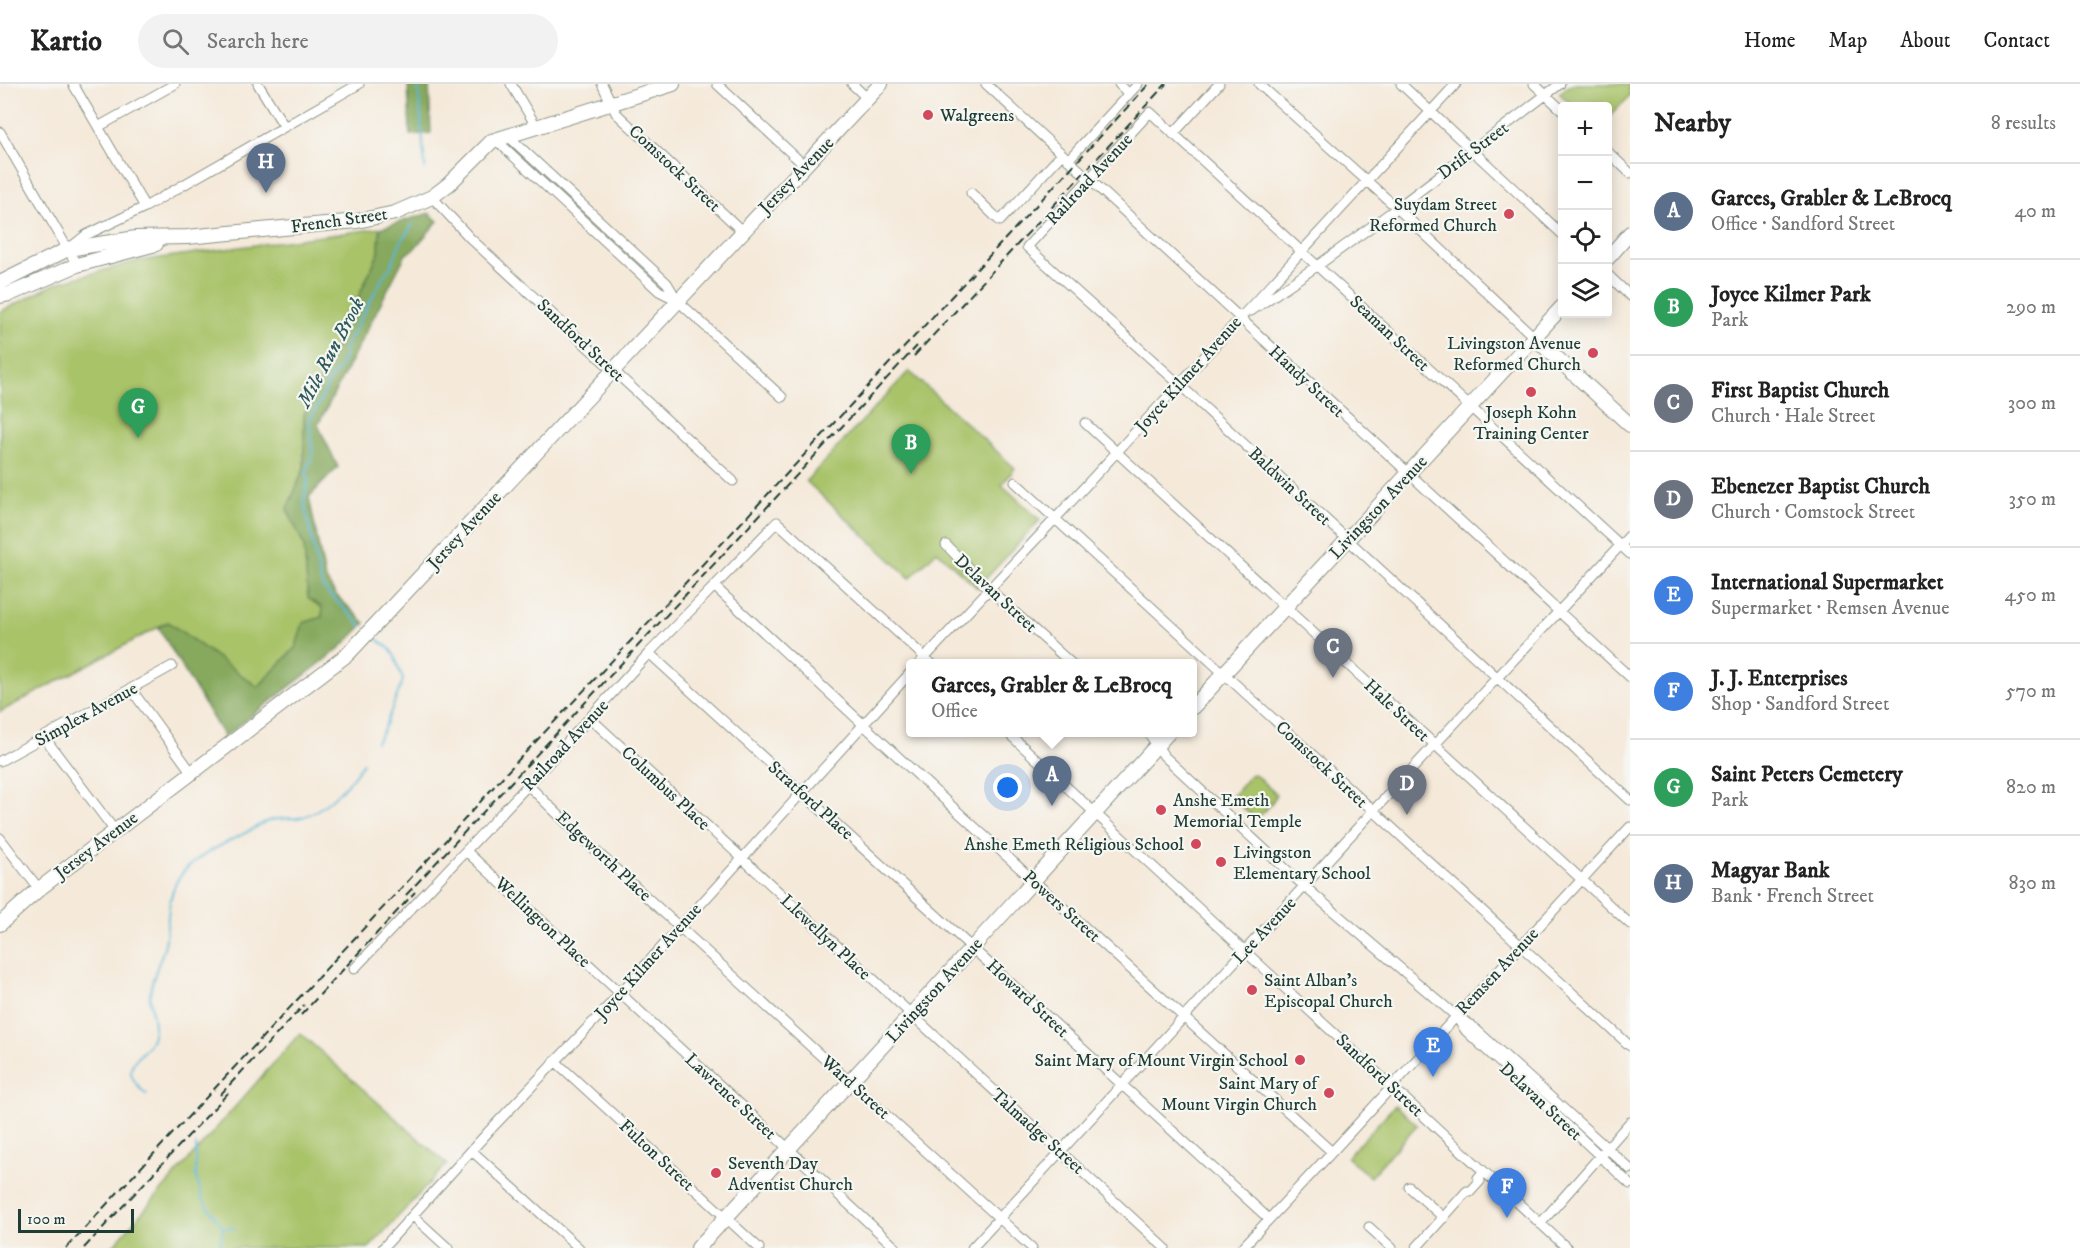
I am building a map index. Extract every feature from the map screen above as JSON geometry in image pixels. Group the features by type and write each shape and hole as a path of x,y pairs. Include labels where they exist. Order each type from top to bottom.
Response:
{"main road":[{"name":"French Street","path":"73,257 90,246 136,238 187,237 362,220 395,213 432,197 462,171 488,143 611,103 647,88 673,84"},
{"name":"Jersey Avenue","path":"0,924 39,889 361,642 677,300 881,84"},
{"path":"1612,253 1630,233"},
{"name":"French Street","path":"73,257 123,251 187,237"},
{"path":"0,283 73,257"},
{"path":"0,296 27,287 73,257"},
{"name":"Livingston Avenue","path":"1197,703 1558,312"},
{"path":"1534,337 1630,425"},
{"name":"Livingston Avenue","path":"698,1248 1164,737"}],"street":[{"path":"73,84 144,207"},
{"path":"98,127 175,84"},
{"path":"258,84 284,126"},
{"path":"0,132 73,257 86,235 144,207 357,84"},
{"path":"511,84 536,126"},
{"name":"Comstock Street","path":"603,84 616,113 742,231"},
{"path":"717,84 805,166"},
{"path":"852,84 868,99"},
{"name":"Handy Street","path":"986,84 1630,677"},
{"path":"1119,84 1130,94"},
{"name":"Railroad Avenue","path":"971,193 1000,220 1138,84"},
{"path":"1173,134 1219,84"},
{"path":"1259,84 1397,208 1534,337"},
{"path":"1401,84 1558,229"},
{"name":"Joyce Kilmer Avenue","path":"927,659 988,588 1055,519 1456,84"},
{"path":"1534,84 1558,106"},
{"name":"Drift Street","path":"1239,318 1317,266 1397,208 1560,84"},
{"name":"Railroad Avenue","path":"1027,247 1150,112"},
{"name":"Seaman Street","path":"1150,112 1630,554"},
{"path":"501,137 667,283 677,300"},
{"path":"501,137 593,230 659,291 677,300 782,397"},
{"path":"1612,156 1630,173"},
{"name":"Sandford Street","path":"432,197 470,238 733,480"},
{"path":"90,246 122,219"},
{"path":"593,230 600,222"},
{"name":"Baldwin Street","path":"1027,247 1630,800"},
{"path":"1612,279 1630,296"},
{"name":"Hale Street","path":"1085,423 1630,924"},
{"name":"Comstock Street","path":"1015,482 1630,1046"},
{"name":"Railroad Avenue","path":"354,969 649,653 777,522 923,659"},
{"name":"Lee Avenue","path":"972,1248 1630,535"},
{"name":"Delavan Street","path":"946,546 988,588 1068,659"},
{"name":"Powers Street","path":"714,586 1332,1152"},
{"name":"Stratford Place","path":"649,653 973,947"},
{"name":"Simplex Avenue","path":"0,761 172,666"},
{"name":"Joyce Kilmer Avenue","path":"383,1248 906,678"},
{"path":"131,688 192,773"},
{"name":"Columbus Place","path":"590,718 742,858"},
{"path":"44,737 115,831"},
{"name":"Sandford Street","path":"1012,737 1392,1086 1481,1175 1567,1248"},
{"name":"Delavan Street","path":"1151,737 1164,756 1304,886 1456,1016 1471,1025 1630,1169"},
{"name":"Edgeworth Place","path":"528,785 585,841 680,926"},
{"name":"Remsen Avenue","path":"1242,1248 1630,827"},
{"path":"0,837 39,889"},
{"name":"Wellington Place","path":"466,851 620,992"},
{"name":"Llewellyn Place","path":"742,858 911,1015"},
{"name":"Ward Street","path":"680,926 1032,1248"},
{"name":"Howard Street","path":"973,947 1269,1219"},
{"name":"Lawrence Street","path":"620,992 896,1248"},
{"name":"Talmadge Street","path":"911,1015 1165,1248"},
{"name":"Delavan Street","path":"1456,1016 1466,1031 1630,1184"},
{"name":"Fulton Street","path":"555,1061 759,1248"},
{"path":"1540,1224 1630,1122"},
{"path":"472,1152 579,1248"},
{"path":"1416,1248 1467,1191 1465,1187 1481,1175"},
{"path":"1409,1187 1444,1218"},
{"path":"413,1216 448,1248"},
{"path":"1369,1227 1392,1248"}],"green space":[{"path":"408,84 429,84 431,133 410,135"},
{"path":"1572,84 1629,84 1630,96 1612,114 1612,102 1569,102 1559,93"},
{"path":"429,213 438,221 414,249 406,254 318,425 338,467 309,497 325,578 335,594 365,623 339,649 224,737 158,627 168,622 258,687 296,647 303,623 322,617 322,608 308,598 304,545 287,509 304,469 304,415 379,252 380,228"},
{"path":"380,228 379,252 304,415 304,469 287,509 304,545 308,598 323,608 322,617 303,623 296,647 258,687 168,622 0,712 0,312 57,283 138,261"},
{"path":"909,371 1015,468 1002,485 1040,520 977,588 937,551 910,578 806,481"},
{"path":"1254,774 1276,794 1268,808 1254,818 1232,797 1250,775"},
{"path":"300,1033 447,1164 369,1248 111,1248"},
{"path":"1395,1105 1417,1125 1370,1177 1347,1157"}],"waterway":[{"name":"Mile Run Brook","path":"418,84 425,168"},
{"name":"Mile Run Brook","path":"362,626 323,588 320,579 304,501 308,478 306,472 313,454 309,421 329,380 338,370 344,358 347,343 391,266 401,241 413,224"},
{"name":"Mile Run Brook","path":"376,742 384,729 403,680 394,655 377,639"},
{"name":"Mile Run Brook","path":"147,1095 131,1074 132,1066 152,1038 154,1027 150,990 164,948 172,893 180,876 204,855 264,823 274,819 298,818 317,810 343,788 363,763"},
{"name":"Mile Run Brook","path":"196,1145 196,1176 202,1198 223,1228 219,1248"},
{"path":"223,1228 235,1228"}],"railway":[{"path":"66,1248 1149,84"},
{"path":"914,356 1166,84"},
{"path":"406,895 917,346"},
{"path":"301,1015 415,892"},
{"path":"220,1095 304,1005"},
{"path":"84,1248 229,1092"}],"place":[{"name":"Walgreens","path":"928,115"},
{"name":"Magyar Bank","path":"266,193"},
{"name":"Suydam Street Reformed Church","path":"1509,214"},
{"name":"Livingston Avenue Reformed Church","path":"1593,353"},
{"name":"Joseph Kohn Training Center","path":"1531,392"},
{"name":"Saint Peters Cemetery","path":"138,438"},
{"name":"Joyce Kilmer Park","path":"911,474"},
{"name":"First Baptist Church","path":"1333,678"},
{"name":"Garces, Grabler & LeBrocq","path":"1052,806"},
{"name":"Anshe Emeth Memorial Temple","path":"1161,810"},
{"name":"Ebenezer Baptist Church","path":"1407,815"},
{"name":"Anshe Emeth Religious School","path":"1196,844"},
{"name":"Livingston Elementary School","path":"1221,862"},
{"name":"Saint Alban's Episcopal Church","path":"1252,990"},
{"name":"Saint Mary of Mount Virgin School","path":"1300,1060"},
{"name":"International Supermarket","path":"1433,1077"},
{"name":"Saint Mary of Mount Virgin Church","path":"1329,1093"},
{"name":"Seventh Day Adventist Church","path":"716,1173"},
{"name":"J. J. Enterprises","path":"1507,1218"}]}
